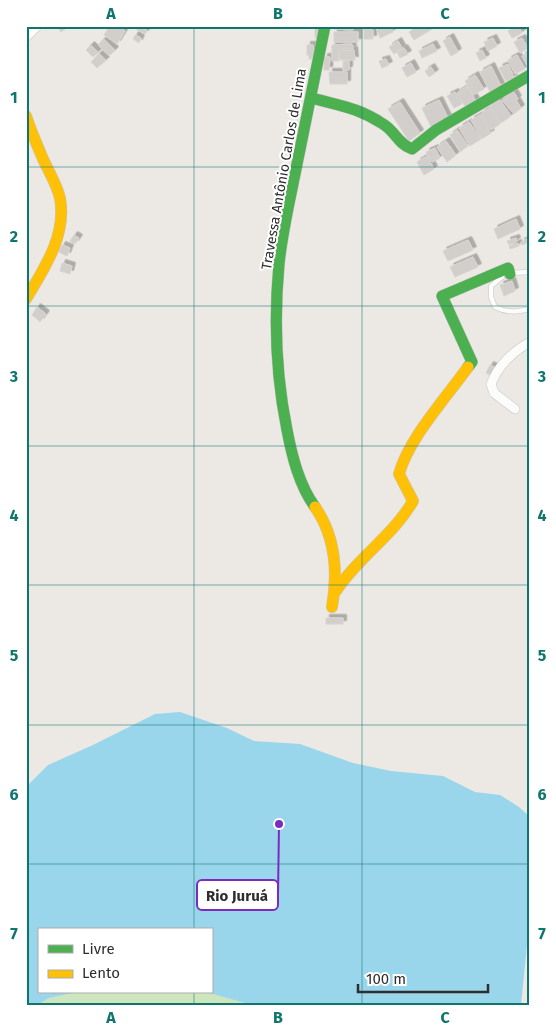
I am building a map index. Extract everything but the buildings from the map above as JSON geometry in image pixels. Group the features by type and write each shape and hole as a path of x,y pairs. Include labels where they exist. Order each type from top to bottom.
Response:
{"street":[{"path":"26,37 37,26"},
{"name":"Travessa Antônio Carlos de Lima","path":"325,26 279,263 277,312 281,402 288,442 298,475 329,532 336,575 336,591 332,607"},
{"path":"312,98 340,104 362,112 390,128 397,141 404,147 412,149 436,130 530,75"},
{"path":"26,116 57,189 61,210 57,236 46,266 26,299"},
{"path":"336,591 353,568 389,535 406,514 413,501 399,474 402,463 416,438 472,362 442,296 508,268 510,274"},
{"path":"516,409 494,393 491,384 501,366 530,342"}],"lane":[{"path":"530,272 510,274 499,278 490,286 491,297 495,307 503,311 512,312 530,309"}],"green space":[{"path":"68,994 212,994 252,1005 37,1005 49,998"}],"water":[{"path":"180,712 227,728 254,741 300,744 353,763 391,771 443,776 475,792 500,795 519,807 530,817 530,915 521,1005 252,1005 212,994 212,928 38,928 38,994 68,994 49,998 37,1005 26,1005 26,787 48,765 155,714"}],"traffic: fast":[{"path":"315,507 300,480 283,410 278,368 277,305 279,264 284,230 325,26"},
{"path":"312,98 348,108 374,118 387,127 403,144 412,149 436,130 530,75"},
{"path":"468,367 472,362 442,296 508,268 510,274"}],"traffic: slow":[{"path":"26,116 57,188 61,212 57,238 47,264 26,299"},
{"path":"336,591 354,568 396,525 413,501 399,474 404,460 419,432 468,367"},
{"path":"315,507 327,530 334,555 335,581 332,607"}],"place":[{"name":"Rio Juruá","path":"279,824"}]}
